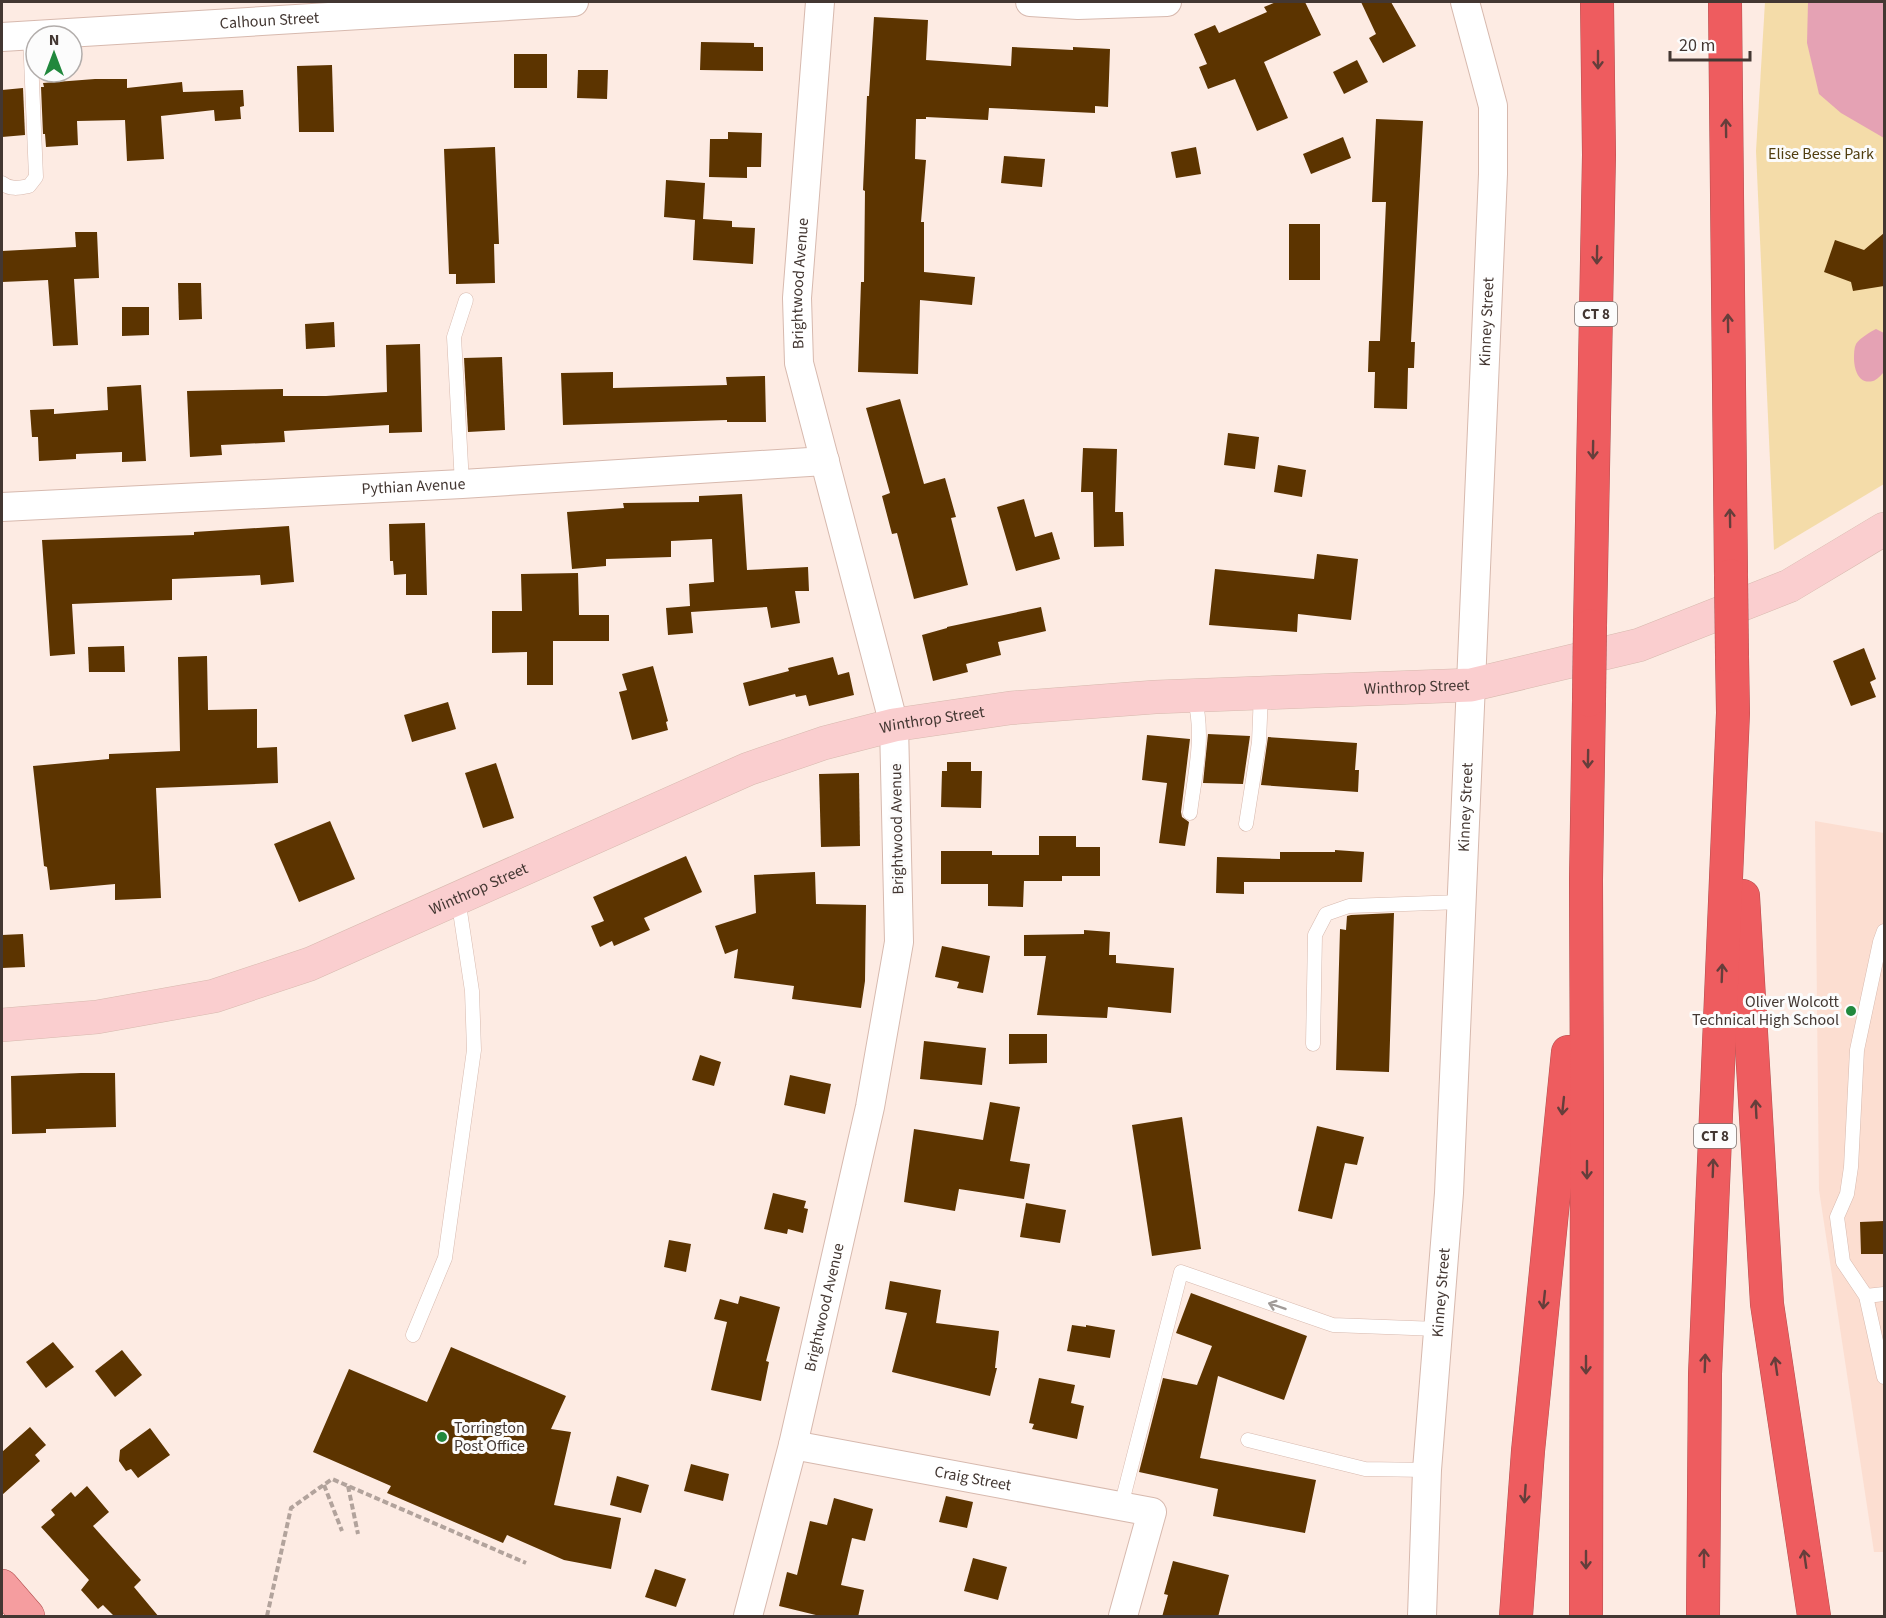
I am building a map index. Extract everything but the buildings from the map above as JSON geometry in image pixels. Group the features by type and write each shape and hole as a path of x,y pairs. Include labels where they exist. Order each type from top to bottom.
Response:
{"highway":[{"name":"CT 8","path":"1586,1617 1586,880 1599,155 1597,2"},
{"name":"CT 8","path":"1703,1617 1705,1374 1733,713 1725,2"},
{"path":"1733,713 1767,1304 1814,1617"},
{"path":"1516,1617 1528,1451 1586,880"}],"main road":[{"path":"2,1586 28,1617"}],"street":[{"name":"Calhoun Street","path":"84,32 574,2"},
{"name":"Brightwood Avenue","path":"748,1617 793,1445 870,1107 899,942 894,725 799,363 797,298 820,2"},
{"path":"1030,2 1078,5 1167,2"},
{"name":"Kinney Street","path":"1422,1617 1427,1470 1449,1193 1493,174 1493,106 1465,2"},
{"name":"Calhoun Street","path":"2,37 24,35"},
{"name":"Pythian Avenue","path":"2,507 462,484 825,461"},
{"name":"Winthrop Street","path":"2,1026 97,1017 214,996 310,963 748,769 824,743 894,725 1010,708 1194,696 1471,685 1639,645 1789,586 1884,529"},
{"name":"Craig Street","path":"793,1445 1152,1512 1123,1617"}],"lane":[{"path":"2,183 6,187 30,186 36,177 32,84"},
{"path":"462,484 454,337 466,300"},
{"path":"1246,824 1259,742 1261,693"},
{"path":"1190,813 1200,732 1194,696"},
{"path":"413,1335 445,1258 474,1050 472,991 458,898"},
{"path":"1313,1044 1315,935 1326,914 1348,906 1461,902"},
{"path":"1884,931 1857,1050 1851,1167 1847,1194 1837,1217 1843,1262 1866,1296 1884,1377"},
{"path":"1121,1506 1181,1272 1333,1325 1438,1329"},
{"path":"1866,1296 1884,1294"},
{"path":"1248,1440 1365,1469 1427,1470"}],"path":[{"path":"267,1617 291,1508 332,1479 526,1563"},
{"path":"324,1485 342,1531"},
{"path":"348,1486 358,1534"}],"shaded area":[{"path":"1808,2 1884,2 1884,138 1841,113 1819,94 1807,43"},
{"path":"1876,329 1884,333 1884,372 1876,380 1868,382 1860,378 1856,371 1854,349 1860,340"},
{"name":"Oliver Wolcott Technical High School","path":"1815,821 1884,833 1884,1552 1874,1552 1819,1190"}],"green space":[{"name":"Elise Besse Park","path":"1765,2 1884,2 1884,484 1774,550 1756,151"}],"place":[{"name":"Oliver Wolcott Technical High School","path":"1851,1011"},
{"name":"Torrington Post Office","path":"442,1437"}]}
